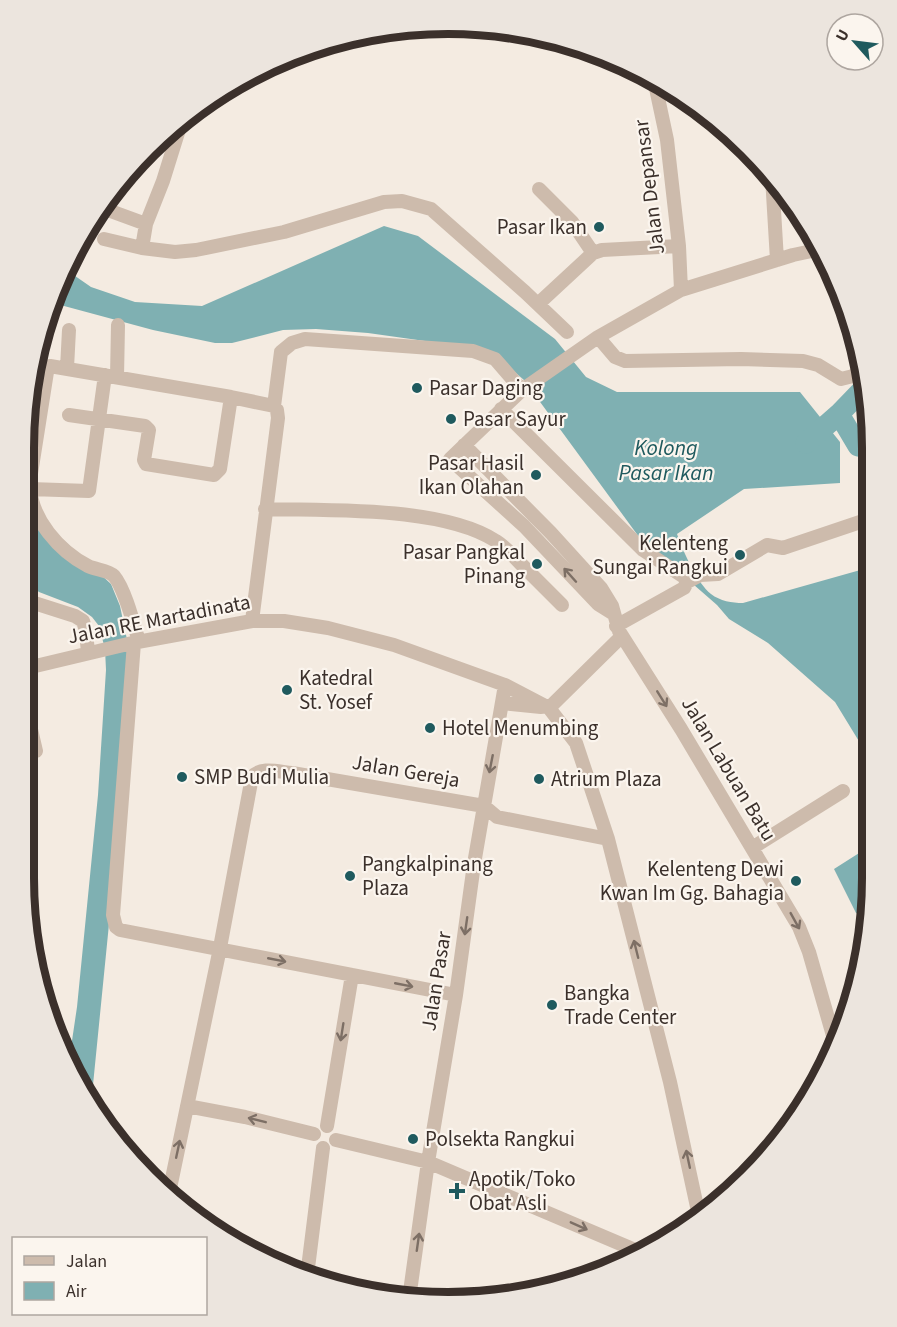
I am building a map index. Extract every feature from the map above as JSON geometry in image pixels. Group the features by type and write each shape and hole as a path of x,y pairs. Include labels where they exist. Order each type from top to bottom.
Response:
{"street":[{"name":"Jalan Depansar","path":"656,90 667,140 679,246 681,290"},
{"path":"142,248 146,224 163,182 177,136"},
{"path":"539,189 572,222 593,253"},
{"path":"773,191 777,260"},
{"path":"104,239 142,248 175,252 196,250 284,232 384,202 402,201 431,209 567,332"},
{"path":"109,211 146,224"},
{"path":"538,304 593,253 602,250 679,246"},
{"path":"529,520 450,459 464,444 523,389 598,337 681,290 812,251"},
{"path":"34,488 89,491 99,419 111,376 118,325"},
{"path":"67,368 69,330"},
{"path":"598,337 615,357 625,361 741,359 803,361 818,365 841,379 856,374"},
{"path":"252,621 278,418 274,406 281,351 292,343 305,339 473,351 495,359 523,389"},
{"path":"34,455 47,372 50,366 274,406"},
{"path":"69,415 145,426 148,428 144,460 146,464 214,475 220,469 231,397"},
{"path":"501,409 643,550 692,580 717,575 767,545 783,548 862,522"},
{"path":"464,444 529,520"},
{"path":"34,509 35,514 62,547 89,567 110,573 116,578 135,643 113,921 116,927 120,930 456,995"},
{"path":"265,509 391,514 464,526 502,545 562,605"},
{"name":"Jalan Labuan Batu","path":"529,520 546,538 586,592 617,625 752,848 804,938 832,1034"},
{"path":"549,708 617,625 684,588 692,580"},
{"path":"34,603 75,616 83,621 88,652"},
{"name":"Jalan RE Martadinata","path":"34,666 88,652 252,621 299,623 362,635 413,651 505,685 549,708"},
{"name":"Jalan Pasar","path":"410,1291 428,1162 505,685"},
{"path":"502,703 549,708 576,742 608,838 670,1082 698,1209"},
{"path":"34,742 36,751"},
{"name":"Jalan Gereja","path":"219,949 252,777 255,773 266,771 292,773 484,806 497,817 608,838"},
{"path":"752,848 843,791"},
{"path":"171,1185 219,949"},
{"path":"327,1126 352,975"},
{"path":"187,1106 314,1134"},
{"path":"321,1126 327,1126 334,1131 336,1140 331,1147 323,1148 315,1144 314,1134 321,1126"},
{"path":"336,1140 428,1162 633,1249"},
{"path":"308,1268 323,1148"},
{"path":"623,1254 625,1246"}],"water":[{"name":"Kolong Pasar Ikan","path":"384,226 418,236 555,339 586,377 617,392 800,392 840,442 840,483 744,489 677,534 691,566 706,589 722,600 730,602 743,603 862,570 862,746 835,702 768,643 729,619 717,605 639,537 524,380 489,350 368,333 316,329 283,330 232,343 215,343 153,330 60,305 73,274 91,287 135,302 202,306"},
{"path":"34,513 111,584 120,606 130,654 109,924 92,1090 71,1048 98,795 106,670 105,649 99,626 92,617 78,607 39,592 34,588"},
{"path":"862,851 861,915 856,913 834,869"}],"waterway":[{"path":"859,393 839,414 858,446 862,447"},
{"path":"806,443 839,414"}],"place":[{"name":"Pasar Ikan","path":"599,227"},
{"name":"Pasar Daging","path":"417,388"},
{"name":"Pasar Sayur","path":"451,419"},
{"name":"Pasar Hasil Ikan Olahan","path":"536,475"},
{"name":"Kelenteng Sungai Rangkui","path":"740,555"},
{"name":"Pasar Pangkal Pinang","path":"537,564"},
{"name":"Katedral St. Yosef","path":"287,690"},
{"name":"Hotel Menumbing","path":"430,728"},
{"name":"SMP Budi Mulia","path":"182,777"},
{"name":"Atrium Plaza","path":"539,779"},
{"name":"Pangkalpinang Plaza","path":"350,876"},
{"name":"Kelenteng Dewi Kwan Im Gg. Bahagia","path":"796,881"},
{"name":"Bangka Trade Center","path":"552,1005"},
{"name":"Polsekta Rangkui","path":"413,1139"},
{"name":"Apotik/Toko Obat Asli","path":"457,1191"}]}
